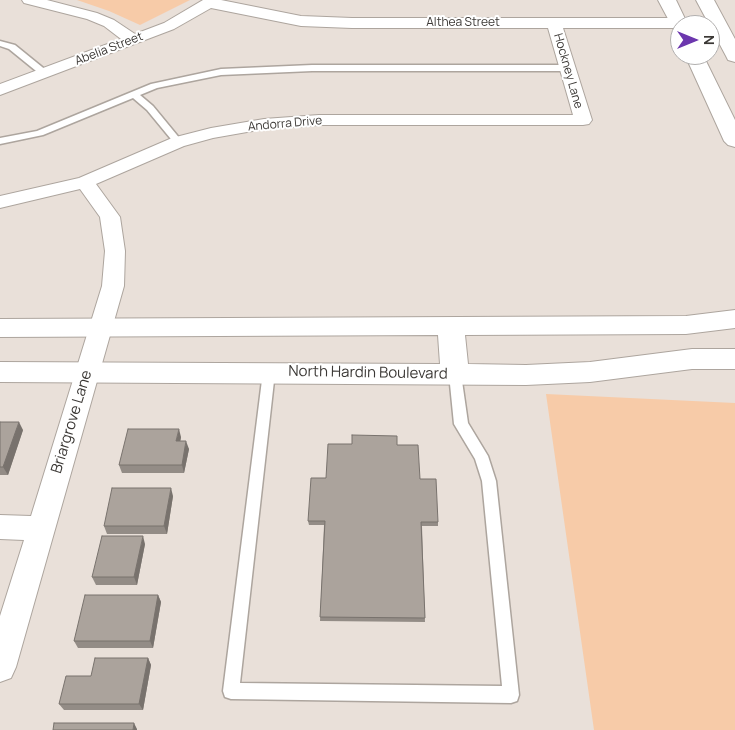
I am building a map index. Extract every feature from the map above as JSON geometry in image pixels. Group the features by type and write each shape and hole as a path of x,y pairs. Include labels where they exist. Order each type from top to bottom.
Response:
{"main road":[{"path":"668,0 675,15"},
{"path":"705,0 713,15"},
{"path":"720,28 735,56"},
{"path":"699,65 735,141"},
{"path":"0,328 686,325 735,319"},
{"path":"451,326 455,374"},
{"name":"North Hardin Boulevard","path":"0,372 269,372 526,375 590,372 692,359 735,359"}],"street":[{"path":"29,0 92,16 109,23 134,40"},
{"name":"Abelia Street","path":"0,90 169,26 212,2"},
{"name":"Althea Street","path":"212,2 301,21 352,23 554,22 670,24"},
{"name":"Hockney Lane","path":"554,22 583,120"},
{"name":"Andorra Drive","path":"0,202 85,182 178,142 211,133 264,124 319,120 583,120"},
{"name":"Briargrove Lane","path":"0,667 113,286 115,251 110,217 85,182"},
{"path":"0,528 40,528"}],"lane":[{"path":"0,43 12,47 44,73"},
{"path":"0,141 24,138 40,133 134,94 180,79 243,70 567,68"},
{"path":"134,94 150,108 178,142"},
{"path":"269,372 231,691 511,694 489,481 481,456 461,424 455,374"}],"shaded area":[{"path":"77,0 190,0 140,25 109,11"},
{"path":"546,394 735,403 735,730 594,730"}],"building":[{"path":"0,422 19,422 3,467 0,467"},
{"path":"128,429 179,429 176,441 186,441 182,465 119,465"},
{"path":"352,435 397,436 397,445 418,445 420,479 436,479 438,522 421,522 425,618 320,617 325,521 308,521 311,478 326,478 328,444 352,444"},
{"path":"112,488 171,488 164,526 104,526"},
{"path":"102,536 143,536 134,577 92,577"},
{"path":"85,595 158,595 150,641 74,641"},
{"path":"95,658 148,658 139,704 59,704 66,676 91,676"},
{"path":"54,723 134,723 133,730 53,730"}]}
